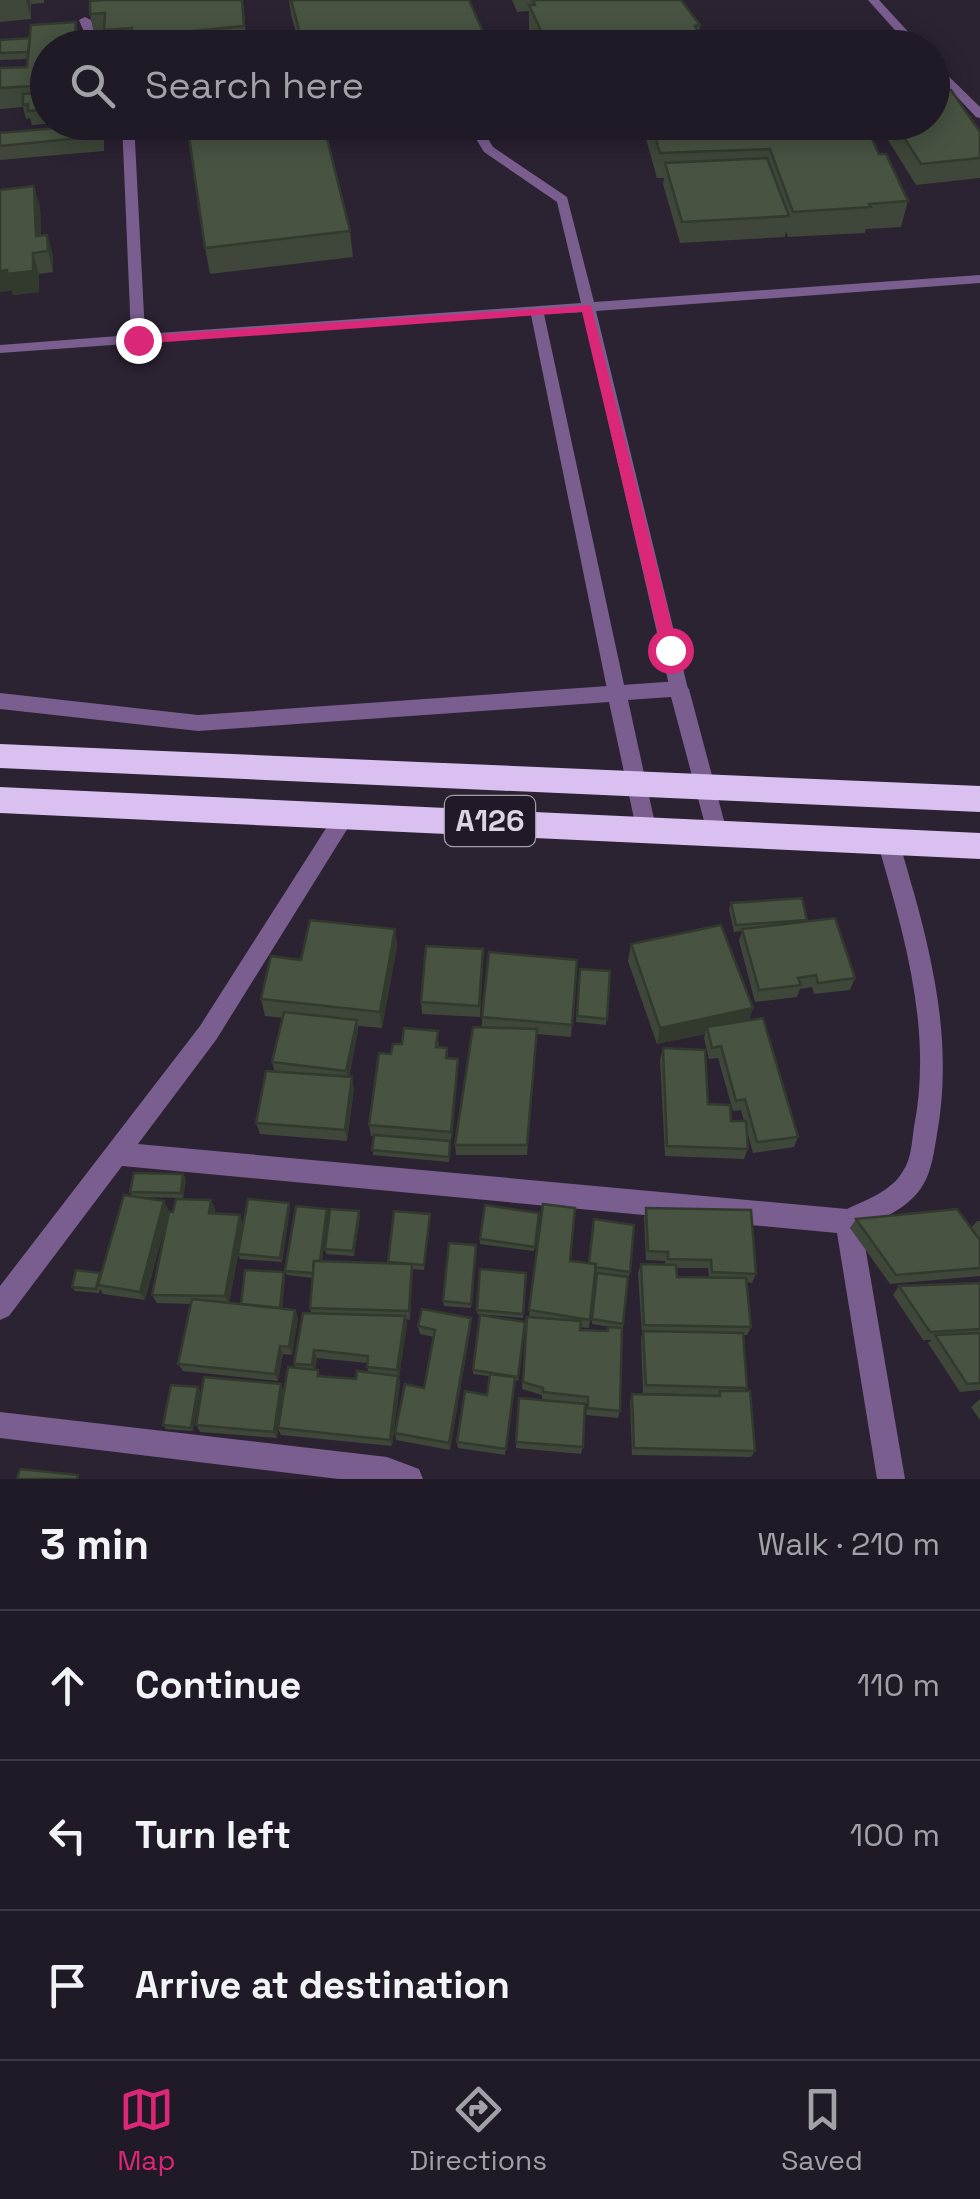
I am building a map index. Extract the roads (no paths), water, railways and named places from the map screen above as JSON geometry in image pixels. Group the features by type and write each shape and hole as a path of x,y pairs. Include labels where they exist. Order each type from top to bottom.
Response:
{"highway":[{"name":"A126","path":"0,756 243,770 636,782 980,799"},
{"name":"A126","path":"0,800 980,846"}],"street":[{"path":"0,701 198,722 680,689 718,832"},
{"path":"618,694 646,828"},
{"path":"0,1307 9,1284 120,1154 208,1033 344,817"},
{"path":"120,1154 848,1222 887,1202 914,1179 926,1130 932,1032 913,928 888,841"},
{"path":"848,1222 891,1479"},
{"path":"0,1425 387,1471 409,1479"}],"lane":[{"path":"873,0 901,30"},
{"path":"85,20 89,30"},
{"path":"950,82 980,114"},
{"path":"129,140 138,340"},
{"path":"483,140 488,149 563,200 680,689"},
{"path":"0,350 980,279"},
{"path":"537,312 618,694"}]}
